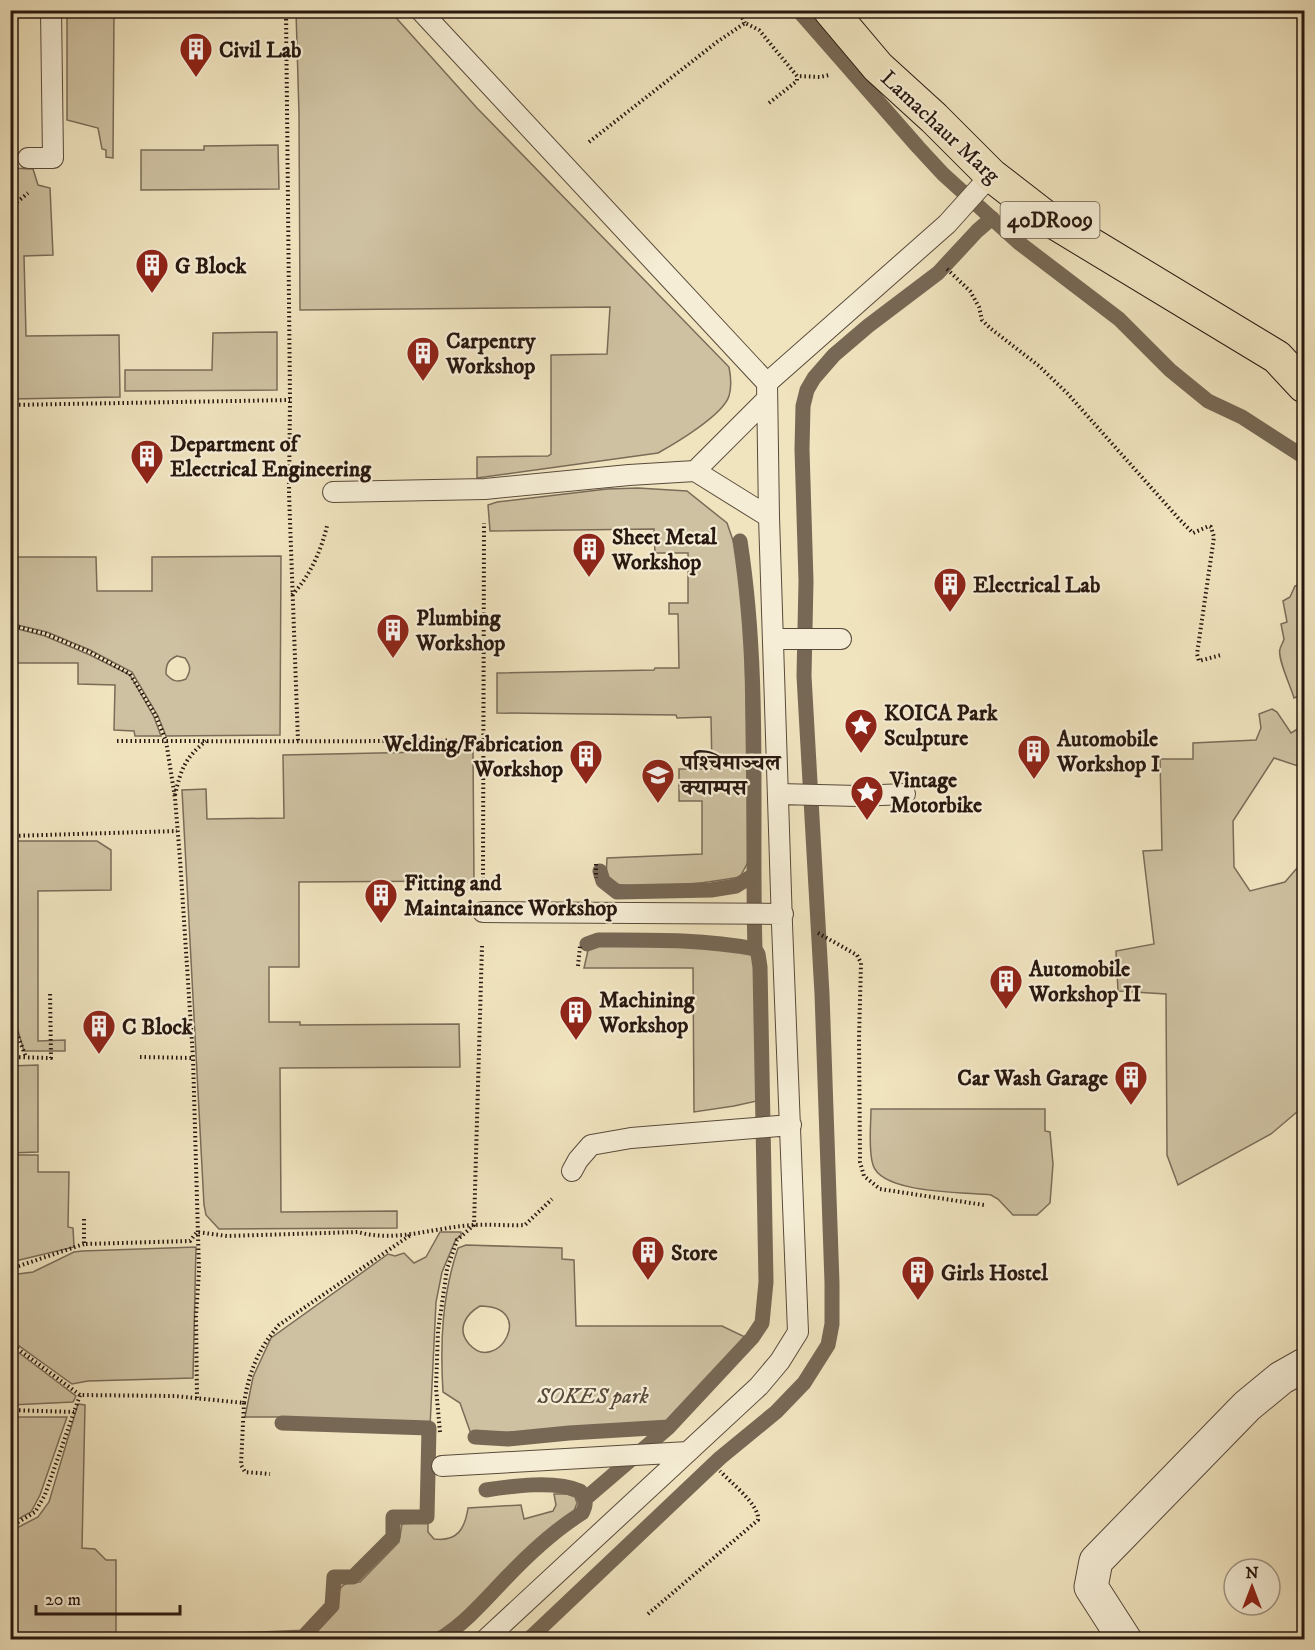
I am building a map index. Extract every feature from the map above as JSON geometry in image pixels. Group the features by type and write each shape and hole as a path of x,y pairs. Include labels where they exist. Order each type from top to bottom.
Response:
{"main road":[{"name":"Lamachaur Marg","path":"830,10 878,67 934,118 991,175 1044,216 1277,357 1305,386"}],"street":[{"path":"1125,1640 1091,1587 1096,1561 1247,1406 1281,1378 1305,1365"}],"lane":[{"path":"28,158 53,158 51,10"},
{"path":"420,10 767,391 782,919 798,1332 780,1361 759,1386 485,1640"},
{"path":"696,471 767,391 947,224 991,175"},
{"path":"333,492 485,489 696,471 769,517"},
{"path":"774,639 841,639"},
{"path":"779,794 858,796 905,794"},
{"path":"483,912 782,919"},
{"path":"573,1171 578,1160 591,1145 631,1138 791,1125"},
{"path":"442,1466 688,1452"}],"path":[{"path":"286,10 290,400 288,493 298,741"},
{"path":"738,10 745,23 759,30 797,76 797,81 769,103"},
{"path":"584,147 717,42 745,23"},
{"path":"797,76 820,77 838,73 868,56"},
{"path":"943,266 970,291 980,307 982,320 1067,393 1193,533 1211,527 1214,537 1197,654 1199,661 1221,655"},
{"path":"10,405 290,400"},
{"path":"442,1466 436,1388 438,1331 447,1269 457,1240 474,1225 483,912 485,489"},
{"path":"292,595 303,583 324,541 331,513 333,492"},
{"path":"10,625 46,634 90,652 130,674 156,717 166,741 175,798 193,1058 197,1233 197,1398"},
{"path":"117,741 206,740 317,743 483,740"},
{"path":"175,798 183,766 192,753 206,740"},
{"path":"10,836 177,831"},
{"path":"596,864 597,885"},
{"path":"782,919 816,932 857,956 861,963 860,1162 864,1176 880,1189 984,1205"},
{"path":"578,966 579,948 584,940"},
{"path":"10,1057 51,1058 50,991"},
{"path":"10,1016 26,1057"},
{"path":"140,1057 193,1058"},
{"path":"197,1233 227,1236 358,1233 370,1236 412,1234 474,1225 525,1225 564,1186 573,1171"},
{"path":"84,1219 84,1244"},
{"path":"10,1269 84,1244 190,1241 197,1233"},
{"path":"270,1474 245,1472 241,1465 240,1448 248,1379 264,1342 279,1325 412,1234"},
{"path":"10,1343 80,1395 175,1396 244,1403"},
{"path":"10,1527 35,1512 40,1504 80,1395"},
{"path":"10,1410 74,1412"},
{"path":"648,1614 758,1520 759,1514 754,1506 714,1465"}],"green space":[{"path":"67,11 114,11 113,158 106,157 106,150 102,149 98,128 67,120"},
{"path":"296,11 390,11 477,108 729,367 730,392 718,412 698,428 658,453 477,478 477,457 548,456 551,454 551,355 607,354 610,307 300,310"},
{"path":"278,145 279,189 141,190 141,150 204,150 204,146"},
{"path":"10,168 33,169 38,185 50,188 53,255 24,256 26,336 119,335 120,397 11,399"},
{"path":"277,332 277,390 125,391 125,370 212,370 213,333"},
{"path":"11,449 12,557 96,557 97,591 152,591 152,557 281,556 280,735 166,736 158,716 132,672 90,650 47,632 13,624 10,594","holes":["177,656 185,658 190,668 186,679 173,680 166,674 168,663"]},
{"path":"607,489 687,491 727,523 738,555 745,639 748,862 740,877 693,884 629,886 613,884 606,877 607,858 702,854 702,801 679,801 679,769 712,769 711,717 497,713 497,673 679,668 678,614 669,614 669,603 688,603 688,553 655,553 654,529 490,531 488,505 497,502"},
{"path":"1304,584 1304,699 1301,695 1294,698 1282,666 1280,648 1284,639 1281,624 1287,622 1283,601 1290,597 1295,586"},
{"path":"14,628 45,636 130,675 154,717 161,736 135,736 134,731 114,730 115,685 78,684 78,663 14,663"},
{"path":"1272,709 1277,712 1291,733 1304,725 1304,768 1274,758 1233,821 1234,867 1250,891 1285,882 1304,860 1304,1106 1271,1134 1178,1185 1167,1155 1166,994 1118,991 1116,951 1154,944 1143,851 1162,850 1160,759 1193,759 1193,743 1256,740 1261,728 1259,714"},
{"path":"473,751 474,882 299,882 299,967 269,967 269,1022 300,1022 300,1025 459,1024 460,1067 280,1068 281,1212 397,1211 397,1228 219,1229 206,1215 204,1205 182,790 206,789 207,819 284,818 283,755"},
{"path":"11,841 97,841 111,850 111,890 38,891 38,1041 65,1040 65,1051 24,1051 11,1007"},
{"path":"607,943 701,945 754,951 757,1101 694,1112 693,968 584,968 589,946"},
{"path":"38,1065 38,1152 11,1153 11,1066"},
{"path":"871,1109 1045,1109 1045,1131 1050,1132 1053,1164 1050,1203 1037,1215 1013,1215 991,1195 926,1190 892,1182 880,1174 871,1159"},
{"path":"11,1155 38,1155 38,1172 69,1172 68,1227 73,1228 74,1247 11,1262"},
{"path":"440,1232 461,1232 461,1236 456,1239 442,1272 436,1302 430,1427 296,1423 286,1417 245,1417 253,1377 271,1338 388,1254 395,1256 404,1253 414,1263 426,1257"},
{"name":"SOKES park","path":"466,1245 562,1248 562,1259 574,1260 576,1326 722,1326 745,1337 665,1423 471,1434 460,1403 443,1392 443,1319 448,1283 458,1248","holes":["480,1306 497,1309 507,1316 509,1326 507,1337 491,1352 480,1352 465,1338 464,1322"]},
{"path":"196,1247 193,1378 88,1381 72,1384 11,1340 11,1275 33,1272 74,1252"},
{"path":"10,1346 76,1396 73,1402 11,1405"},
{"path":"78,1404 85,1405 82,1548 95,1549 106,1560 116,1560 116,1636 192,1637 191,1639 11,1639 11,1531 38,1517 49,1502"},
{"path":"10,1417 67,1417 40,1495 31,1512 11,1523"},
{"path":"554,1494 567,1494 575,1497 577,1503 574,1511 445,1630 426,1639 304,1639 331,1612 341,1587 345,1584 360,1582 399,1542 402,1524 428,1522 428,1532 434,1539 449,1538 459,1532 465,1522 468,1508 521,1505 524,1519 553,1511 556,1505"}],"waterway":[{"path":"798,10 943,174 1018,242 1119,319 1170,370 1208,401 1242,417 1304,457"},
{"path":"528,1640 720,1458 776,1412 804,1383 828,1345 832,1324 832,1283 822,994 804,676 806,581 803,406 807,390 814,378 834,355 938,273 992,218"},
{"path":"585,1499 669,1427 752,1338 762,1323 766,1282 760,967 755,949 753,694 747,592 740,541"},
{"path":"600,871 603,881 617,892 711,890 736,886 752,876"},
{"path":"587,944 598,940 677,941 716,943 755,949"},
{"path":"227,1640 303,1637 332,1606 334,1577 353,1577 393,1537 393,1517 427,1517 429,1428 282,1423"},
{"path":"475,1437 508,1439 669,1427"},
{"path":"438,1640 466,1619 515,1568 543,1543 582,1513 585,1504 580,1491 559,1486 534,1485 486,1490"}],"place":[{"name":"Civil Lab","path":"196,78"},
{"name":"G Block","path":"152,294"},
{"name":"Carpentry Workshop","path":"423,382"},
{"name":"Department of Electrical Engineering","path":"147,485"},
{"name":"Sheet Metal Workshop","path":"589,578"},
{"name":"Electrical Lab","path":"950,613"},
{"name":"Plumbing Workshop","path":"393,659"},
{"name":"KOICA Park Sculpture","path":"861,754"},
{"name":"Automobile Workshop I","path":"1034,780"},
{"name":"Welding/Fabrication Workshop","path":"586,785"},
{"name":"पश्‍चिमाञ्‍चल क्याम्पस","path":"658,804"},
{"name":"Vintage Motorbike","path":"867,821"},
{"name":"Fitting and Maintainance Workshop","path":"381,924"},
{"name":"Automobile Workshop II","path":"1006,1010"},
{"name":"Machining Workshop","path":"576,1041"},
{"name":"C Block","path":"99,1055"},
{"name":"Car Wash Garage","path":"1131,1106"},
{"name":"Store","path":"648,1281"},
{"name":"Girls Hostel","path":"918,1301"}]}
